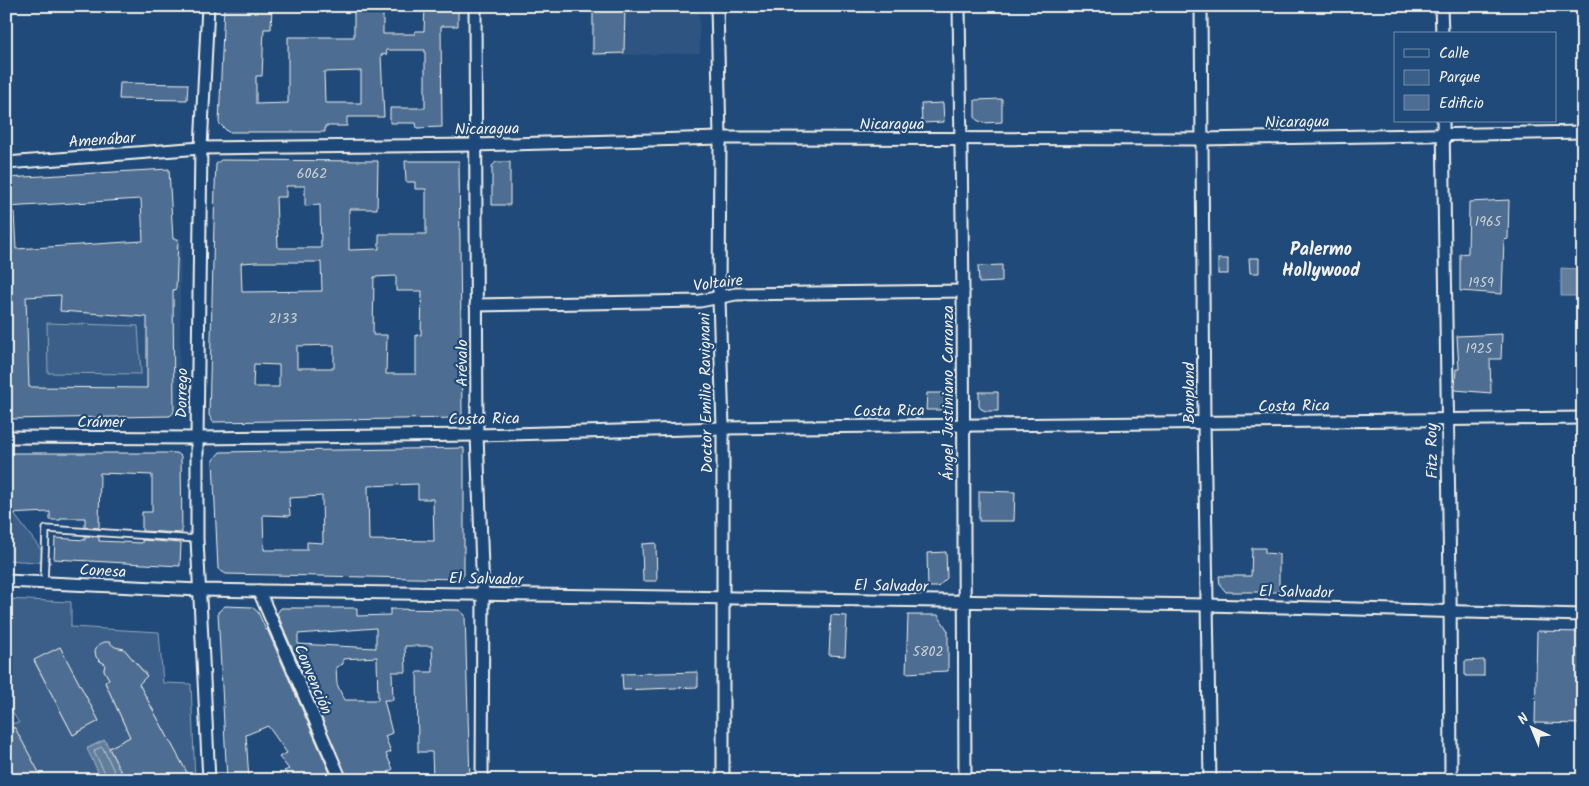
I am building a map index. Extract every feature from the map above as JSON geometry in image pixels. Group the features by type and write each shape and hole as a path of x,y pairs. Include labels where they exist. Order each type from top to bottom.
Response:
{"street":[{"name":"Dorrego","path":"208,6 201,148 197,539 209,780"},
{"name":"Arévalo","path":"474,6 477,434 482,594 482,780"},
{"name":"Doctor Emilio Ravignani","path":"717,6 720,138 719,298 723,428 723,780"},
{"name":"Ángel Justiniano Carranza","path":"959,6 963,291 962,426 965,602 965,780"},
{"name":"Bonpland","path":"1202,6 1204,423 1210,780"},
{"path":"1441,6 1442,32"},
{"name":"Fitz Roy","path":"1442,122 1451,780"},
{"name":"Nicaragua","path":"201,148 475,145 720,138 1203,139 1583,132"},
{"name":"Amenábar","path":"6,163 201,148"},
{"name":"Voltaire","path":"476,305 700,301 736,294 963,291"},
{"name":"Costa Rica","path":"197,438 723,428 1583,418"},
{"name":"Crámer","path":"6,437 197,438"},
{"name":"Conesa","path":"6,581 199,590"},
{"name":"El Salvador","path":"199,590 1207,605 1583,616"},
{"name":"Convención","path":"258,591 341,780"}],"lane":[{"path":"44,583 46,528 197,539"}],"shaded area":[{"path":"592,6 699,6 700,53 591,56"},
{"path":"181,238 179,416 6,420 6,250"}],"green space":[{"path":"47,323 138,326 141,374 48,373"},
{"path":"6,512 14,514 51,563 6,560"},
{"path":"6,599 71,602 71,627 159,632 163,683 191,684 195,780 191,780 139,684 147,675 124,649 98,645 95,650 98,658 105,664 104,670 109,679 105,683 130,737 109,748 104,740 87,748 102,780 43,780 15,728 6,727 6,723 19,723 6,702","holes":["60,647 99,721 73,735 34,661"]}],"water":[{"path":"1561,268 1578,269 1578,296 1561,296"},
{"path":"105,740 122,775 112,780 102,780 87,749"}],"building":[{"path":"224,6 272,6 271,29 264,29 262,76 256,76 256,104 288,103 288,37 354,37 354,6 383,6 383,34 415,34 415,31 424,31 425,6 458,6 458,26 441,26 442,127 417,128 416,123 390,123 390,108 425,108 425,50 386,50 387,54 381,55 384,117 347,117 347,126 325,126 325,132 228,132 219,123","holes":["361,71 361,103 325,103 324,72"]},
{"path":"593,6 625,6 624,53 593,54"},
{"path":"120,83 188,84 187,100 119,99"},
{"path":"1002,99 1002,122 983,123 977,120 975,117 975,100"},
{"path":"943,103 944,122 922,123 921,104"},
{"path":"221,160 378,161 377,209 349,209 349,250 379,249 379,234 426,234 426,189 415,189 415,182 406,182 405,161 459,161 462,415 459,418 213,422 209,415 216,164","holes":["286,186 305,186 305,206 320,205 321,248 278,248 276,197 286,197","321,262 322,291 242,292 241,263","396,276 396,291 422,291 421,335 416,335 416,374 386,374 387,335 373,335 374,277","334,345 334,368 297,368 297,346","254,364 279,365 279,387 253,387"]},
{"path":"496,162 510,162 510,205 492,205 492,166"},
{"path":"169,169 173,239 178,239 176,289 173,290 174,412 170,416 6,419 6,213 14,212 16,249 143,241 141,199 6,207 6,178","holes":["61,295 60,311 147,317 147,388 29,387 26,297"]},
{"path":"1509,200 1508,239 1504,240 1502,294 1460,291 1460,254 1468,253 1469,202"},
{"path":"1249,258 1259,258 1259,273 1250,273"},
{"path":"1218,259 1228,259 1228,274 1218,274"},
{"path":"1002,265 1002,282 979,283 978,266"},
{"path":"1502,334 1501,359 1490,359 1491,393 1455,390 1456,369 1459,369 1457,336"},
{"path":"979,392 998,392 998,411 981,409 979,406"},
{"path":"927,393 949,393 949,402 942,410 926,410"},
{"path":"464,448 464,575 460,579 226,574 218,569 213,460 220,452","holes":["418,484 418,499 433,499 434,541 369,540 368,486","322,496 323,543 307,542 307,550 264,550 263,515 290,516 289,498"]},
{"path":"6,453 177,453 181,456 182,533 142,531 142,512 152,512 152,475 100,473 99,528 85,527 85,518 50,520 50,512 6,514"},
{"path":"979,491 1015,492 1014,521 979,521"},
{"path":"85,536 99,537 99,541 142,543 142,540 181,543 180,566 54,559 55,538 85,540"},
{"path":"656,543 657,581 643,581 642,544"},
{"path":"1252,548 1265,548 1265,553 1279,554 1279,592 1226,592 1220,585 1219,576 1251,576"},
{"path":"946,552 947,578 938,587 928,587 927,553"},
{"path":"225,606 252,607 258,612 333,780 292,780 284,771 289,769 279,757 287,753 268,726 246,735 249,780 227,780 218,612"},
{"path":"281,608 357,608 357,616 390,615 390,609 459,610 465,615 470,780 433,780 432,752 418,752 417,672 433,672 432,646 405,646 406,672 392,672 393,700 384,700 392,733 385,736 391,752 386,754 393,769 388,772 391,780 348,780 277,613","holes":["376,628 376,648 298,644 298,634","377,657 378,700 344,700 337,684 336,667 343,664 343,659"]},
{"path":"831,615 847,616 845,656 829,655"},
{"path":"908,615 938,615 948,631 948,671 906,673"},
{"path":"1537,631 1583,632 1583,724 1535,723"},
{"path":"109,642 115,647 124,649 147,676 139,684 191,780 125,780 109,748 130,737 105,682 109,679 104,670 105,664 96,657 95,650 98,645"},
{"path":"60,647 99,721 73,735 34,660"},
{"path":"1484,660 1484,676 1465,676 1465,661"},
{"path":"698,672 698,687 623,690 622,674"},
{"path":"6,727 15,728 43,780 6,780"}],"district":[{"name":"Palermo Hollywood","path":"1321,259"}]}
